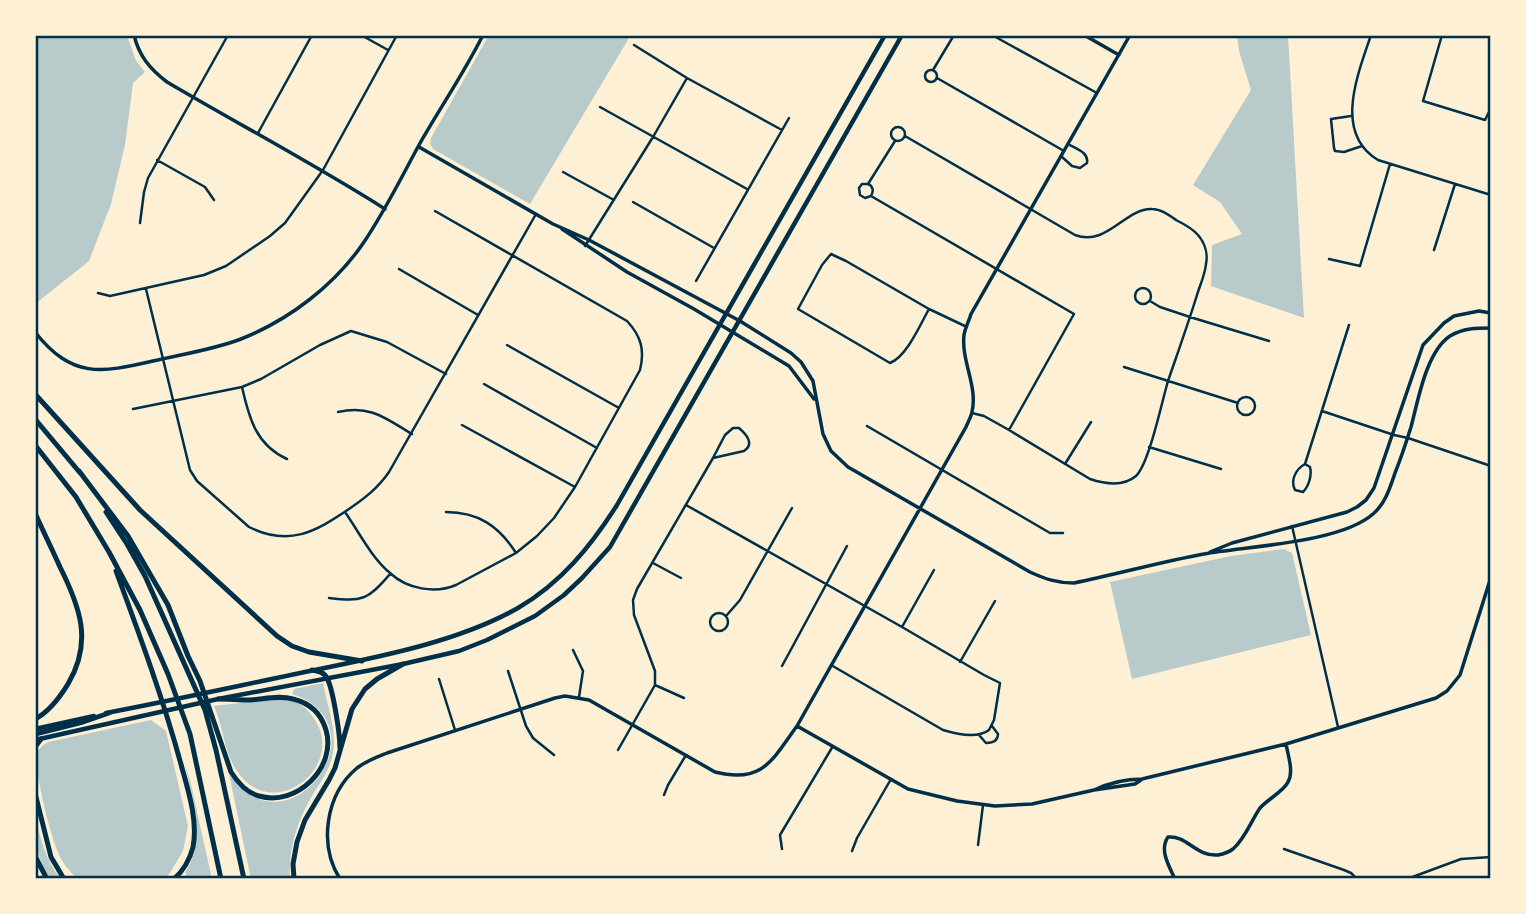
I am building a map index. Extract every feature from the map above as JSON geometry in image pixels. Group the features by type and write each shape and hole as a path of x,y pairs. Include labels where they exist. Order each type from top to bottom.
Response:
{"highway":[{"path":"35,394 140,510 276,636 309,652 362,661"},
{"path":"35,419 79,471 128,537 168,605 200,681 231,772 237,780 247,790 259,796 283,797 297,792 321,769 328,747 328,736 318,713 308,705 282,696 251,700 218,699"},
{"path":"35,444 76,497 109,552 140,610 168,674 190,734 221,879"},
{"path":"79,471 145,576 205,710 244,879"},
{"path":"35,513 74,597 83,637 75,672 63,691 42,715 35,719"},
{"path":"109,552 173,735 194,820 193,847 187,863 174,879"},
{"path":"294,879 293,864 297,842 305,820 329,780 357,699 377,679 403,664"},
{"path":"312,670 319,671 328,678 339,730 338,758"},
{"path":"35,731 83,722 109,713"},
{"path":"35,747 38,740"},
{"path":"35,793 51,857 64,879"},
{"path":"35,856 47,879"}],"main road":[{"path":"109,713 362,661 485,626 520,607 552,584 572,566 617,505 885,35"},
{"path":"38,740 218,699 458,651 488,640 535,616 564,595 610,547 902,35"}],"street":[{"path":"134,35 143,60 154,72 385,209"},
{"path":"140,223 148,178 228,35"},
{"path":"257,134 312,35"},
{"path":"361,35 388,50"},
{"path":"98,293 110,296 204,275 248,253 270,236 285,223 323,170 397,35"},
{"path":"35,332 59,357 83,368 116,369 240,339 261,330 305,303 349,263 364,243 483,35"},
{"path":"937,78 932,82 926,79 926,72 933,69 954,35"},
{"path":"992,35 1097,93"},
{"path":"1084,35 1119,55"},
{"path":"340,879 330,858 327,824 336,795 355,770 373,758 555,698 565,696 589,699 715,772 736,776 755,772 774,758 797,726 966,427 972,413 972,391 964,353 964,337 971,314 1130,35"},
{"path":"1371,35 1354,91 1352,116 1354,129 1362,146 1372,156 1390,164 1491,195"},
{"path":"1442,35 1423,101 1485,120 1491,108"},
{"path":"634,45 687,78 782,130"},
{"path":"933,69 937,78 1064,151"},
{"path":"585,246 687,78"},
{"path":"600,107 747,190"},
{"path":"1352,116 1331,119 1334,148 1335,151 1344,152 1362,146"},
{"path":"696,281 789,118"},
{"path":"896,127 904,129 905,136 901,141 895,141 890,133 896,127"},
{"path":"905,136 1082,237 1098,235 1140,212 1155,209 1193,230 1206,252 1207,263 1149,447 1136,475 1115,484 1090,479 984,416 972,413"},
{"path":"895,141 868,184 860,186 859,193 865,198 871,196 1074,314 1009,430"},
{"path":"1061,156 1072,166 1080,168 1087,163 1086,154 1068,144"},
{"path":"419,146 789,366 816,401"},
{"path":"157,160 205,187 214,200"},
{"path":"1329,259 1360,267 1390,164"},
{"path":"564,172 614,200"},
{"path":"868,184 872,188 871,196"},
{"path":"1434,250 1455,184"},
{"path":"633,202 714,248"},
{"path":"345,512 371,552 390,574 416,587 430,590 448,589 516,553 545,528 575,487 640,370 643,354 641,342 637,332 627,321 435,211"},
{"path":"146,289 190,470 197,481 249,527 271,535 293,537 324,525 382,483 536,214"},
{"path":"553,224 589,240 778,344 800,362 813,381 823,435 831,451 848,467 1030,572 1061,583 1074,583 1205,554 1296,541 1345,530 1362,522 1384,502 1408,438 1429,364 1438,349 1449,337 1466,329 1491,328"},
{"path":"929,309 901,356 890,363 799,309 822,265 831,254 929,309 967,327"},
{"path":"399,269 478,316"},
{"path":"1141,288 1148,289 1152,295 1150,301 1143,304 1137,301 1137,291 1141,288"},
{"path":"1150,301 1160,307 1269,341"},
{"path":"1205,554 1232,543 1347,512 1366,500 1374,488 1394,435 1423,345 1454,316 1479,311 1491,313"},
{"path":"1305,464 1310,467 1310,476 1303,492 1295,490 1295,476 1297,469 1305,464 1349,325"},
{"path":"133,409 242,387 351,331 387,342 446,374"},
{"path":"507,345 619,408"},
{"path":"1124,367 1238,403"},
{"path":"484,384 597,448"},
{"path":"242,387 249,417 259,435 273,453 287,459"},
{"path":"1247,397 1253,401 1254,407 1251,413 1246,415 1238,410 1238,403 1247,397"},
{"path":"338,412 365,410 412,434"},
{"path":"1322,411 1491,466"},
{"path":"1065,464 1091,422"},
{"path":"462,425 575,487"},
{"path":"867,426 1050,533 1063,533"},
{"path":"618,750 655,685 655,671 634,615 633,600 637,589 725,435 733,428 743,431 749,448 744,452 713,458"},
{"path":"1149,447 1221,469"},
{"path":"686,505 960,662 1000,682 994,720 985,734 952,733 934,726 831,665"},
{"path":"726,616 740,600 792,508"},
{"path":"446,512 461,512 491,524 516,553"},
{"path":"1292,526 1338,729"},
{"path":"782,666 847,546"},
{"path":"653,563 681,578"},
{"path":"902,627 933,570"},
{"path":"328,598 350,600 365,597 376,590 390,574"},
{"path":"797,726 918,793 983,805 1032,804 1094,790 1106,784 1142,779 1286,744 1436,698 1447,691 1460,675 1491,576"},
{"path":"960,662 995,601"},
{"path":"718,613 726,616 729,622 725,630 720,632 713,629 710,622 713,616 718,613"},
{"path":"573,650 583,671 579,697"},
{"path":"508,671 526,726 533,738 554,755"},
{"path":"439,679 455,730"},
{"path":"655,685 684,698"},
{"path":"979,735 986,743 995,741 998,733 992,725"},
{"path":"1175,879 1165,855 1164,842 1168,837 1178,837 1208,855 1221,855 1233,849 1261,807 1289,780 1286,744"},
{"path":"782,849 780,835 833,746"},
{"path":"664,795 686,755"},
{"path":"852,851 891,779"},
{"path":"978,845 983,805"},
{"path":"1284,849 1345,870 1357,879"},
{"path":"1407,879 1461,859 1491,856"}],"shaded area":[{"path":"35,35 127,35 136,61 145,72 133,83 125,145 111,204 89,261 35,304"},
{"path":"489,35 628,35 629,38 530,204 433,149 430,144"},
{"path":"1237,35 1288,35 1304,318 1211,286 1212,245 1242,234 1220,202 1193,185 1251,90"},
{"path":"1284,549 1292,553 1311,635 1132,679 1110,582 1231,556"},
{"path":"323,683 333,727 332,759 298,826 290,857 290,879 251,879 229,774 253,796 277,802 300,794 318,777 329,755 331,732 319,710 292,694 294,689"},
{"path":"276,699 297,703 309,712 321,735 321,753 315,769 303,782 288,790 272,793 255,788 240,775 227,751 214,706"},
{"path":"151,720 166,731 188,826 183,851 164,879 78,879 62,860 51,833 43,803 37,754 48,742"},
{"path":"185,765 212,879 183,879 192,860 197,833"},
{"path":"35,814 47,856 61,879 51,879 38,854"}]}
